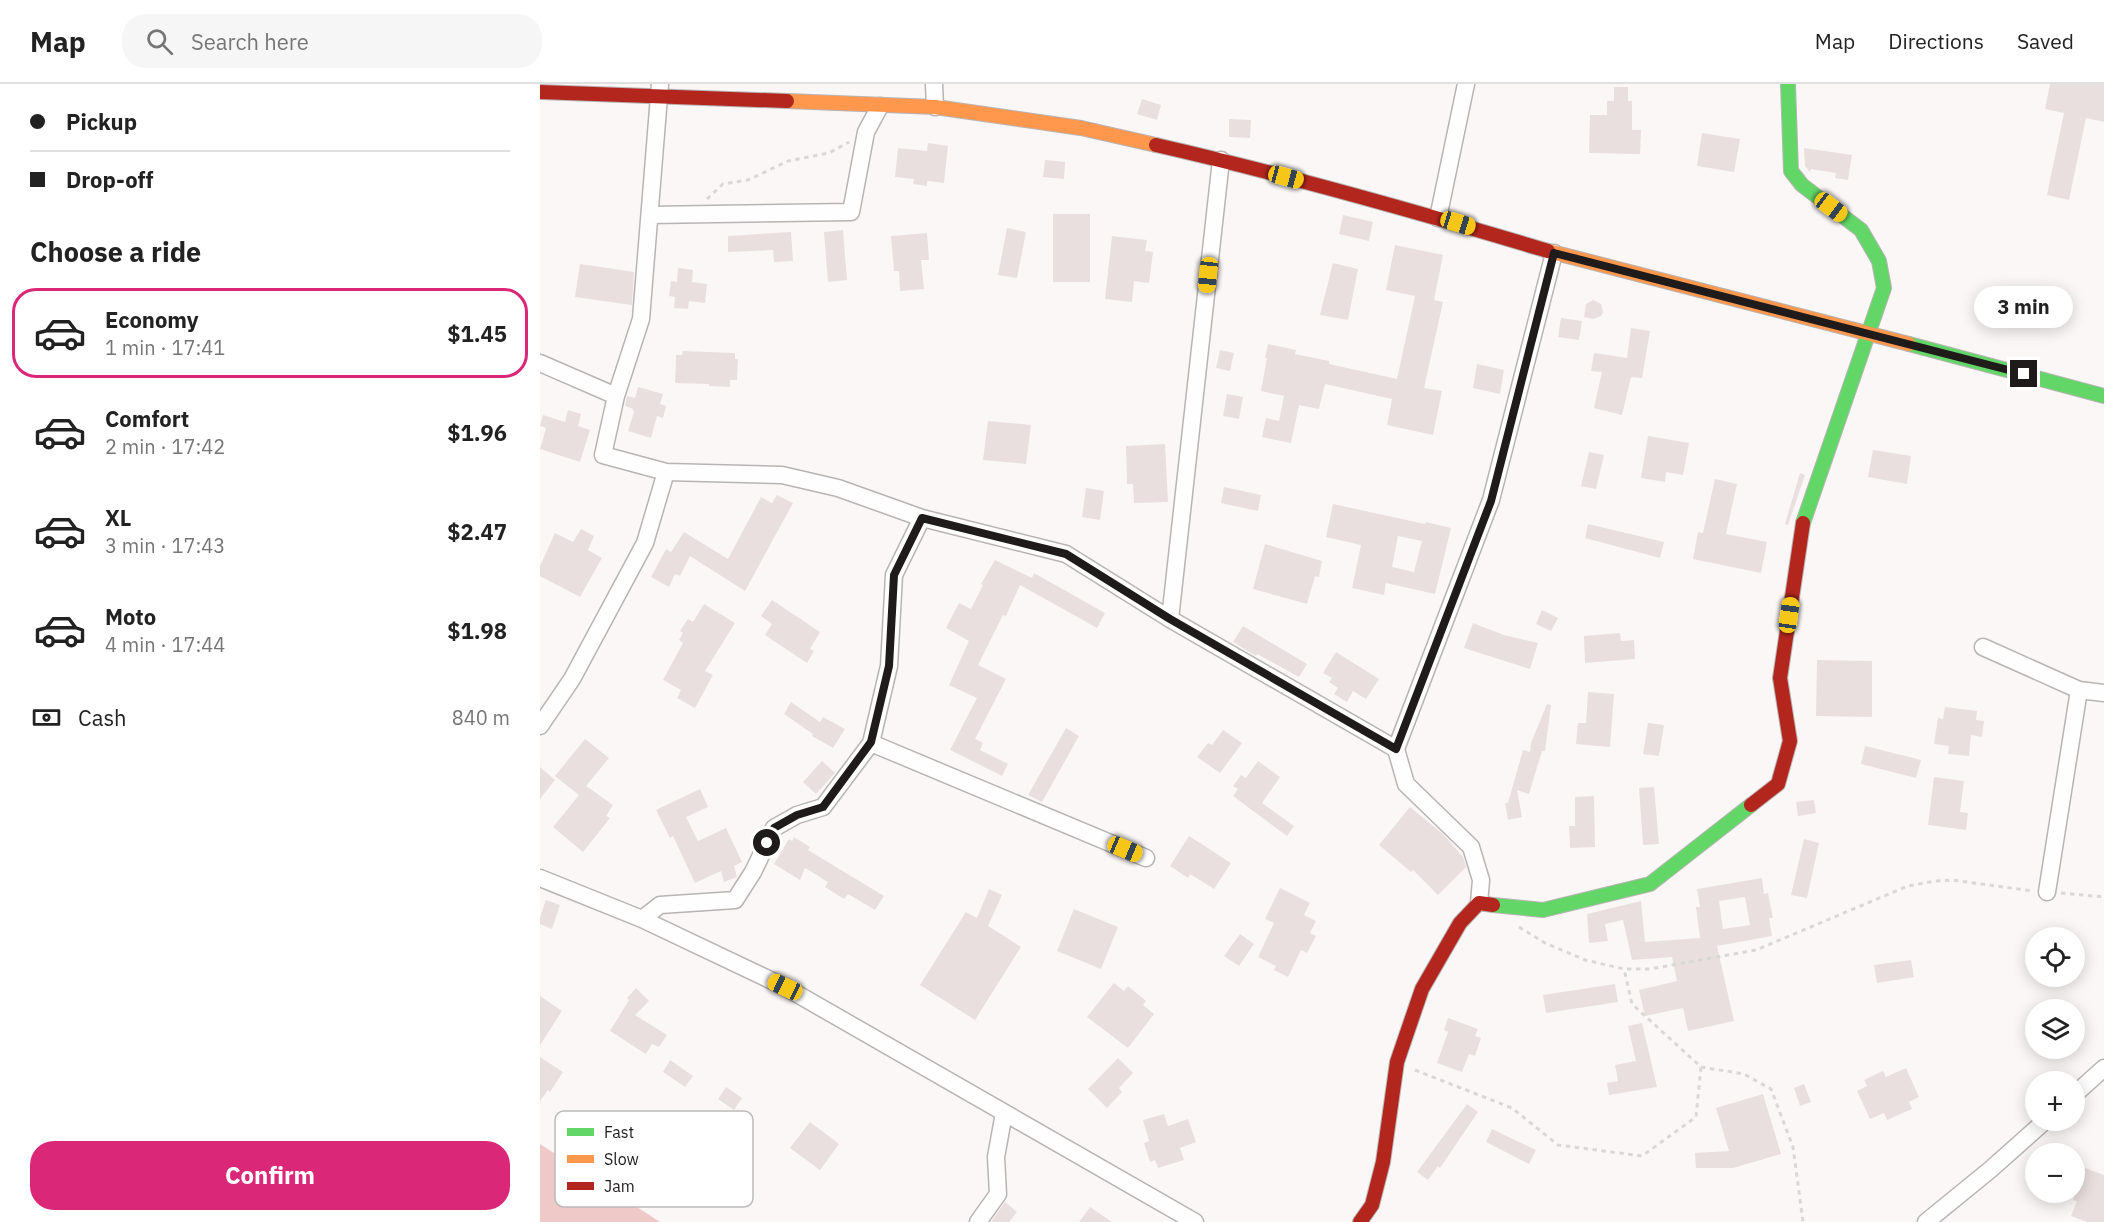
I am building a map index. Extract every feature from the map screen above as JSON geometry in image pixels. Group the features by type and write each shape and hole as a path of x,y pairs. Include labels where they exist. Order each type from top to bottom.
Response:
{"street":[{"path":"934,84 935,108"},
{"path":"1438,218 1466,84"},
{"path":"1479,903 1543,910 1650,884 1778,784 1790,741 1780,678 1801,530 1884,288 1879,261 1861,230 1802,185 1791,171 1788,84"},
{"path":"540,92 659,91 935,108 1081,128 1221,160 1438,218 1554,253 1985,363 2104,396"},
{"path":"659,91 641,319 616,396 603,455 666,472 782,475 838,488 922,518 1066,554 1170,619 1396,749"},
{"path":"650,215 851,212 866,132 880,106"},
{"path":"1170,619 1221,160"},
{"path":"1360,1222 1372,1205 1383,1162 1397,1062 1422,989 1460,922 1479,903 1481,880 1471,847 1406,784 1396,749 1491,501 1554,253"},
{"path":"540,363 616,396"},
{"path":"540,726 572,679 645,543 666,472"},
{"path":"642,919 660,905 735,900 753,872 774,828 797,815 823,807 871,742 889,666 894,575 922,518"},
{"path":"1983,647 2079,690 2104,693"},
{"path":"2047,892 2079,690"},
{"path":"871,742 1146,858"},
{"path":"540,878 642,919 785,987 1195,1222"},
{"path":"2085,1085 2104,1068"},
{"path":"978,1222 998,1194 996,1157 1004,1113"},
{"path":"1926,1222 2034,1131"}],"path":[{"path":"690,214 723,184 748,180 788,161 829,153 866,132"},
{"path":"1515,925 1545,943 1585,960 1624,969 1650,969 1756,950 1908,886 1935,881 1952,880 2104,897"},
{"path":"1624,969 1632,1004 1701,1067 1744,1074 1771,1089 1793,1147 1803,1222"},
{"path":"1397,1062 1512,1108 1558,1145 1642,1156 1696,1117 1701,1067"}],"shaded area":[{"path":"540,1144 555,1154 555,1207 637,1207 660,1222 540,1222"}],"building":[{"path":"2050,84 2104,84 2104,122 2086,118 2069,200 2047,195 2064,113 2045,109"},
{"path":"1614,87 1628,87 1628,101 1632,101 1632,130 1641,130 1640,154 1589,153 1590,115 1607,115 1607,101 1614,101"},
{"path":"1142,99 1161,105 1157,120 1137,114"},
{"path":"1229,119 1251,120 1250,138 1229,137"},
{"path":"1702,133 1740,139 1734,172 1697,166"},
{"path":"928,143 948,146 944,183 927,181 927,186 913,184 914,179 895,177 898,148 927,151"},
{"path":"1804,148 1852,155 1848,180 1835,178 1836,173 1811,169 1810,172 1805,166"},
{"path":"1045,160 1065,162 1064,179 1043,177"},
{"path":"1053,214 1090,214 1090,282 1053,282"},
{"path":"1343,215 1373,222 1369,241 1339,234"},
{"path":"1007,228 1026,232 1017,278 998,275"},
{"path":"843,230 847,280 828,282 824,232"},
{"path":"791,232 793,261 774,262 773,250 728,252 728,236"},
{"path":"927,233 929,260 921,260 924,289 900,291 899,271 894,271 891,236"},
{"path":"1112,236 1147,240 1145,251 1153,252 1149,283 1134,281 1132,302 1105,299"},
{"path":"1395,245 1443,255 1434,300 1443,302 1424,388 1442,391 1433,435 1387,425 1392,399 1325,384 1319,409 1299,405 1291,443 1262,437 1266,418 1279,421 1284,396 1261,391 1268,344 1296,350 1295,354 1329,361 1329,364 1397,379 1415,296 1386,290"},
{"path":"1333,263 1358,269 1348,320 1320,315"},
{"path":"580,264 634,272 632,305 575,297"},
{"path":"678,268 693,270 692,282 707,284 705,303 689,301 688,309 674,308 675,297 669,296 671,281 677,282"},
{"path":"1593,300 1601,304 1603,312 1601,316 1593,319 1584,317 1586,304"},
{"path":"1561,318 1582,321 1579,340 1558,337"},
{"path":"1631,328 1650,331 1642,378 1631,377 1622,415 1594,408 1602,372 1591,371 1594,353 1627,358"},
{"path":"1220,350 1234,353 1230,371 1216,368"},
{"path":"683,351 735,353 735,359 738,359 737,380 730,380 730,387 675,383 676,355 682,355"},
{"path":"1477,364 1504,370 1500,394 1473,388"},
{"path":"638,387 663,394 660,404 666,406 663,418 657,416 651,438 628,431 634,412 633,409 625,406 627,396 635,398"},
{"path":"1227,394 1243,397 1239,419 1223,416"},
{"path":"568,410 581,414 578,426 590,430 580,462 540,449 546,428 540,426 543,415 565,422"},
{"path":"988,421 1031,425 1026,464 983,460"},
{"path":"1648,436 1689,443 1683,475 1666,472 1665,482 1641,478"},
{"path":"1165,444 1168,502 1134,503 1133,484 1127,484 1126,446"},
{"path":"1873,450 1911,456 1907,484 1868,477"},
{"path":"1589,452 1604,455 1596,489 1581,486"},
{"path":"1800,473 1805,475 1788,525 1785,524"},
{"path":"1715,479 1737,484 1726,534 1767,542 1761,573 1693,559 1698,532 1703,533"},
{"path":"1224,487 1261,495 1258,511 1221,503"},
{"path":"1086,488 1104,491 1100,520 1082,517"},
{"path":"777,495 793,503 745,591 690,556 680,576 675,574 669,587 651,577 666,549 671,552 684,532 728,559 761,497 772,503"},
{"path":"1333,504 1451,528 1435,594 1386,583 1384,595 1352,588 1361,545 1326,537","holes":["1398,536 1422,541 1414,572 1392,567"]},
{"path":"1588,524 1664,542 1660,558 1585,538"},
{"path":"581,529 594,536 588,550 602,558 580,597 540,576 540,566 555,533 573,542"},
{"path":"1265,544 1322,561 1319,577 1315,576 1307,604 1253,589"},
{"path":"995,560 1032,578 1034,573 1105,613 1097,628 1020,585 1006,616 1003,615 978,665 1006,679 975,739 983,743 980,750 1008,764 1002,776 950,750 977,698 949,685 969,641 946,628 959,603 971,609 983,585 981,584"},
{"path":"772,600 820,632 810,649 814,651 807,663 765,635 772,624 761,616"},
{"path":"704,604 735,623 705,671 713,675 695,708 677,698 681,690 663,680 683,643 679,640 683,633 680,631 688,619 693,622"},
{"path":"1542,610 1558,618 1551,631 1536,624"},
{"path":"1473,623 1504,635 1538,643 1530,669 1464,648"},
{"path":"1243,626 1307,664 1299,677 1233,642"},
{"path":"1620,633 1621,641 1634,640 1635,659 1585,663 1584,636"},
{"path":"1336,652 1379,679 1366,699 1353,691 1347,702 1334,694 1338,688 1329,682 1332,678 1323,673"},
{"path":"1817,660 1872,661 1872,717 1816,716"},
{"path":"1588,692 1614,694 1610,747 1576,744 1578,723 1586,723"},
{"path":"791,702 820,722 823,717 845,729 833,748 812,736 813,734 784,714"},
{"path":"1547,704 1551,705 1545,751 1542,751 1529,794 1517,790 1522,817 1508,820 1505,803 1508,803 1523,750 1530,752 1531,743"},
{"path":"1945,707 1977,711 1976,720 1984,721 1982,737 1971,735 1969,756 1948,754 1949,746 1934,744 1938,718 1943,719"},
{"path":"1648,723 1664,725 1659,756 1643,754"},
{"path":"1066,728 1079,736 1042,802 1028,795"},
{"path":"1223,730 1242,743 1220,773 1197,757 1208,743 1212,745"},
{"path":"585,739 609,758 586,786 613,805 606,816 610,818 583,852 553,827 579,795 555,776"},
{"path":"1865,746 1921,760 1916,778 1861,764"},
{"path":"822,761 835,773 816,794 803,782"},
{"path":"1258,761 1280,777 1262,803 1294,826 1287,836 1233,796 1238,789 1233,786 1241,775 1246,778"},
{"path":"540,767 555,780 540,799"},
{"path":"1934,777 1964,781 1960,812 1968,813 1966,830 1928,825"},
{"path":"1654,787 1659,844 1643,845 1639,788"},
{"path":"700,789 708,807 686,817 698,841 726,828 742,862 734,866 737,877 724,882 721,871 695,883 673,836 670,838 656,810"},
{"path":"1594,796 1595,847 1570,848 1569,826 1575,826 1575,797"},
{"path":"1814,800 1816,813 1798,816 1796,802"},
{"path":"1410,807 1443,834 1463,857 1466,867 1438,895 1413,870 1411,872 1379,845"},
{"path":"1189,836 1231,863 1214,889 1190,874 1188,878 1170,866"},
{"path":"794,837 810,847 808,850 884,896 875,910 848,894 844,899 825,887 828,882 805,868 800,880 774,864 789,839 792,841"},
{"path":"1804,839 1819,843 1807,898 1791,895"},
{"path":"1762,878 1764,894 1768,893 1773,918 1769,918 1772,936 1717,946 1734,1021 1688,1031 1683,1008 1645,1016 1639,990 1677,981 1672,957 1632,960 1623,920 1605,924 1608,941 1589,943 1587,914 1641,901 1645,942 1700,938 1696,907 1700,907 1697,889","holes":["1745,897 1750,925 1723,929 1719,901"]},
{"path":"1280,888 1310,903 1304,915 1316,921 1310,933 1316,936 1307,953 1301,950 1288,977 1274,970 1276,966 1258,957 1274,923 1265,919"},
{"path":"989,889 1002,895 988,926 1021,947 975,1020 920,985 966,912 977,918"},
{"path":"546,900 560,905 552,929 540,924"},
{"path":"1074,909 1118,927 1101,969 1057,951"},
{"path":"1240,934 1254,944 1239,966 1224,956"},
{"path":"1911,960 1914,977 1877,983 1874,965"},
{"path":"1114,983 1124,991 1128,986 1146,1001 1143,1005 1154,1014 1128,1048 1087,1017"},
{"path":"1615,984 1618,1002 1546,1013 1543,995"},
{"path":"636,988 649,1001 635,1015 667,1035 659,1047 652,1044 646,1054 610,1031 629,1000 627,998"},
{"path":"540,996 562,1011 540,1045"},
{"path":"1448,1018 1478,1029 1475,1036 1481,1038 1475,1056 1469,1054 1462,1072 1437,1063 1448,1032 1444,1030"},
{"path":"1642,1023 1657,1087 1609,1095 1607,1083 1618,1081 1615,1065 1636,1061 1628,1026"},
{"path":"540,1057 563,1072 550,1092 548,1090 540,1101"},
{"path":"1118,1058 1133,1073 1119,1088 1122,1092 1107,1108 1088,1089"},
{"path":"670,1060 693,1076 685,1087 663,1072"},
{"path":"1906,1068 1919,1097 1909,1102 1912,1109 1887,1120 1884,1113 1870,1119 1857,1091 1867,1086 1864,1080 1883,1071 1886,1077"},
{"path":"1804,1084 1811,1102 1800,1106 1794,1088"},
{"path":"726,1087 742,1098 734,1110 718,1099"},
{"path":"1763,1094 1781,1154 1733,1168 1696,1168 1695,1153 1729,1151 1716,1108"},
{"path":"1467,1104 1478,1112 1440,1168 1438,1166 1428,1180 1417,1172"},
{"path":"1164,1114 1168,1126 1188,1119 1196,1142 1180,1148 1184,1160 1158,1168 1155,1160 1150,1162 1144,1143 1149,1141 1143,1120"},
{"path":"810,1122 839,1144 820,1170 790,1148"},
{"path":"1492,1129 1536,1150 1529,1164 1486,1142"},
{"path":"2085,1168 2104,1175 2104,1222 2087,1222 2071,1216 2076,1203 2085,1203"},
{"path":"1005,1202 1017,1212 1009,1222 991,1222"},
{"path":"1090,1207 1112,1222 1079,1222"}],"traffic: fast":[{"path":"1788,84 1791,171 1802,185 1861,230 1879,261 1884,288 1803,523"},
{"path":"1909,344 2104,396"},
{"path":"1493,905 1543,910 1650,884 1751,805"}],"traffic: slow":[{"path":"787,101 935,107 1081,128 1156,145"},
{"path":"1548,251 1909,344"}],"traffic: jam":[{"path":"540,92 787,101"},
{"path":"1156,145 1353,195 1548,251"},
{"path":"1751,805 1778,784 1790,741 1780,678 1803,523"},
{"path":"1360,1222 1372,1205 1383,1162 1397,1062 1422,989 1460,923 1479,903 1493,905"}],"route":[{"path":"767,843 774,828 797,815 823,807 871,742 889,666 894,575 922,518 1066,554 1170,619 1396,749 1491,501 1554,253 2024,374"}]}
